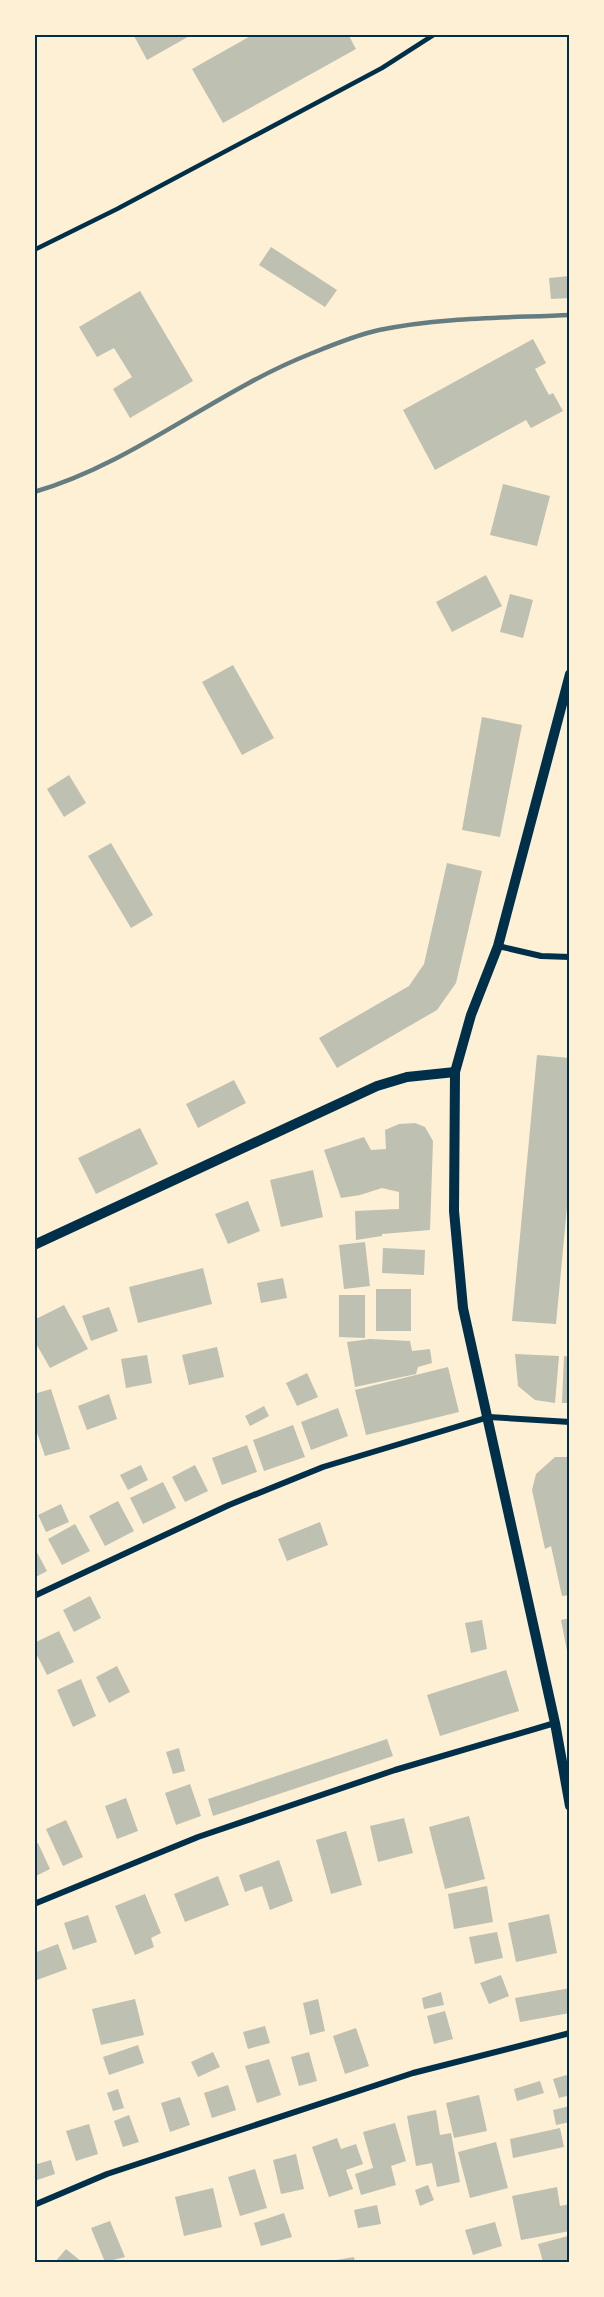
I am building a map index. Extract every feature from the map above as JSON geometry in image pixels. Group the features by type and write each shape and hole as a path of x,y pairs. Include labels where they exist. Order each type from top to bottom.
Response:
{"street":[{"path":"570,674 498,946 471,1016 455,1072 454,1211 463,1308 555,1723 570,1806"},
{"path":"498,946 541,956 570,957"},
{"path":"34,1245 377,1086 407,1077 455,1072"},
{"path":"34,1596 229,1505 323,1467 489,1417 570,1422"},
{"path":"34,1904 198,1837 395,1770 555,1723"},
{"path":"34,2205 107,2174 413,2073 570,2033"}],"lane":[{"path":"34,250 117,209 360,80 435,34"}],"building":[{"path":"133,34 193,34 147,60"},
{"path":"254,34 348,34 356,49 223,123 192,69"},
{"path":"271,247 337,290 325,307 259,265"},
{"path":"570,276 570,298 551,299 549,278"},
{"path":"140,291 193,381 130,418 113,389 132,377 114,348 97,357 79,327"},
{"path":"533,339 546,363 535,369 549,395 553,393 563,411 531,428 526,420 435,470 403,410"},
{"path":"503,484 550,496 537,546 490,535"},
{"path":"486,575 502,606 452,632 436,602"},
{"path":"510,594 533,600 523,638 500,632"},
{"path":"233,665 274,738 242,755 202,682"},
{"path":"482,717 522,725 500,837 462,830"},
{"path":"69,775 86,803 64,817 47,789"},
{"path":"111,843 153,915 131,928 88,856"},
{"path":"447,863 482,871 456,983 437,1010 337,1068 319,1038 409,986 424,964"},
{"path":"537,1055 570,1058 570,1175 556,1324 512,1321"},
{"path":"234,1080 246,1103 198,1128 186,1104"},
{"path":"415,1123 425,1127 433,1141 430,1230 382,1234 382,1236 356,1240 355,1211 399,1209 399,1192 382,1188 341,1198 324,1150 364,1137 371,1150 386,1149 385,1130 399,1124"},
{"path":"140,1128 158,1164 96,1194 78,1158"},
{"path":"313,1170 323,1217 281,1227 270,1180"},
{"path":"248,1201 260,1231 228,1244 215,1214"},
{"path":"365,1242 370,1286 344,1289 339,1245"},
{"path":"383,1248 425,1250 424,1275 382,1273"},
{"path":"203,1268 212,1304 138,1323 129,1287"},
{"path":"283,1278 287,1298 261,1303 257,1283"},
{"path":"376,1289 411,1289 411,1331 376,1331"},
{"path":"339,1295 365,1295 365,1338 339,1337"},
{"path":"64,1305 88,1349 50,1368 34,1340 34,1320"},
{"path":"109,1307 118,1331 91,1341 82,1316"},
{"path":"370,1339 410,1341 412,1351 430,1349 432,1363 418,1367 416,1374 355,1387 347,1342"},
{"path":"217,1347 224,1377 189,1385 182,1355"},
{"path":"515,1354 559,1356 555,1403 535,1400 518,1386"},
{"path":"147,1355 152,1383 126,1388 121,1359"},
{"path":"564,1356 570,1357 570,1403 562,1403"},
{"path":"448,1367 459,1412 366,1435 355,1390"},
{"path":"307,1373 318,1397 297,1406 286,1383"},
{"path":"51,1389 70,1449 45,1456 34,1424 34,1394"},
{"path":"109,1394 117,1419 87,1430 78,1406"},
{"path":"264,1406 269,1416 250,1426 245,1416"},
{"path":"338,1408 348,1436 311,1450 301,1422"},
{"path":"293,1425 305,1457 264,1471 253,1440"},
{"path":"247,1445 257,1472 222,1485 212,1458"},
{"path":"555,1457 570,1457 568,1497 570,1505 570,1595 562,1596 551,1546 545,1549 532,1490 536,1474"},
{"path":"141,1465 148,1480 128,1490 120,1475"},
{"path":"195,1465 208,1491 185,1502 172,1477"},
{"path":"163,1482 176,1508 143,1524 130,1498"},
{"path":"118,1501 134,1531 105,1546 89,1516"},
{"path":"61,1504 69,1522 46,1532 38,1515"},
{"path":"320,1522 328,1545 287,1561 278,1539"},
{"path":"75,1524 90,1551 62,1565 48,1539"},
{"path":"34,1547 47,1571 34,1578"},
{"path":"90,1596 101,1618 74,1632 63,1610"},
{"path":"570,1618 570,1655 568,1656 561,1620"},
{"path":"482,1620 487,1649 471,1653 465,1623"},
{"path":"59,1631 74,1662 47,1675 34,1649 34,1643"},
{"path":"117,1666 130,1692 109,1703 96,1677"},
{"path":"506,1670 519,1711 440,1736 427,1695"},
{"path":"81,1679 96,1716 73,1727 57,1690"},
{"path":"387,1739 393,1756 213,1816 208,1799"},
{"path":"179,1748 185,1771 173,1774 166,1752"},
{"path":"190,1784 201,1816 176,1825 165,1793"},
{"path":"126,1798 138,1831 117,1839 105,1806"},
{"path":"469,1816 485,1879 445,1889 429,1827"},
{"path":"404,1818 413,1853 378,1862 370,1826"},
{"path":"66,1820 83,1857 63,1866 46,1829"},
{"path":"346,1831 362,1885 331,1894 316,1840"},
{"path":"38,1843 50,1869 34,1877 34,1845"},
{"path":"279,1860 293,1901 270,1910 262,1886 245,1892 239,1875"},
{"path":"218,1876 229,1905 185,1922 174,1894"},
{"path":"487,1886 493,1922 454,1929 448,1894"},
{"path":"145,1894 161,1933 151,1938 154,1947 135,1955 115,1906"},
{"path":"549,1914 557,1953 516,1962 508,1923"},
{"path":"88,1915 97,1942 73,1950 64,1923"},
{"path":"497,1932 503,1958 475,1964 469,1937"},
{"path":"58,1944 67,1969 34,1981 34,1953"},
{"path":"501,1975 509,1996 489,2004 480,1983"},
{"path":"570,1988 570,2013 520,2022 515,1998"},
{"path":"441,1992 444,2005 424,2009 422,1998"},
{"path":"135,1999 144,2035 101,2045 92,2009"},
{"path":"318,1999 325,2031 310,2035 303,2003"},
{"path":"445,2011 453,2039 434,2044 427,2016"},
{"path":"265,2026 270,2043 248,2049 243,2032"},
{"path":"356,2028 369,2066 345,2074 333,2036"},
{"path":"138,2045 144,2063 109,2075 103,2057"},
{"path":"213,2052 220,2067 198,2077 191,2062"},
{"path":"309,2052 317,2081 299,2086 291,2057"},
{"path":"269,2059 281,2095 257,2103 245,2066"},
{"path":"570,2074 570,2095 559,2098 553,2079"},
{"path":"540,2081 544,2093 517,2101 514,2089"},
{"path":"228,2085 236,2110 212,2118 204,2093"},
{"path":"118,2089 124,2108 113,2111 107,2093"},
{"path":"479,2095 487,2131 454,2138 446,2103"},
{"path":"180,2097 190,2125 170,2132 161,2103"},
{"path":"570,2106 570,2122 556,2125 553,2110"},
{"path":"436,2110 440,2135 451,2133 460,2182 437,2187 432,2163 416,2166 407,2116"},
{"path":"129,2115 139,2142 123,2147 114,2121"},
{"path":"395,2123 406,2161 391,2166 396,2185 361,2195 355,2174 373,2168 363,2132"},
{"path":"89,2124 98,2154 76,2161 66,2131"},
{"path":"560,2128 564,2147 513,2158 510,2139"},
{"path":"337,2138 341,2149 356,2144 363,2164 346,2170 353,2189 329,2197 312,2147"},
{"path":"496,2142 508,2188 470,2198 458,2152"},
{"path":"296,2154 304,2189 281,2194 273,2160"},
{"path":"51,2160 55,2174 34,2181 34,2165"},
{"path":"255,2169 267,2208 240,2216 228,2177"},
{"path":"428,2185 434,2200 420,2206 415,2190"},
{"path":"557,2187 560,2206 570,2204 570,2231 521,2240 512,2196"},
{"path":"213,2188 222,2227 184,2236 175,2197"},
{"path":"377,2205 381,2224 358,2228 354,2210"},
{"path":"284,2213 292,2237 261,2246 254,2223"},
{"path":"110,2221 125,2257 105,2262 91,2228"},
{"path":"495,2222 502,2246 473,2255 465,2230"},
{"path":"568,2236 570,2260 543,2262 538,2244"},
{"path":"66,2249 82,2262 55,2262"},
{"path":"354,2257 355,2262 331,2262 331,2261"}],"railway":[{"path":"34,492 106,464 275,370 353,337 379,330 426,323 570,315"}]}
